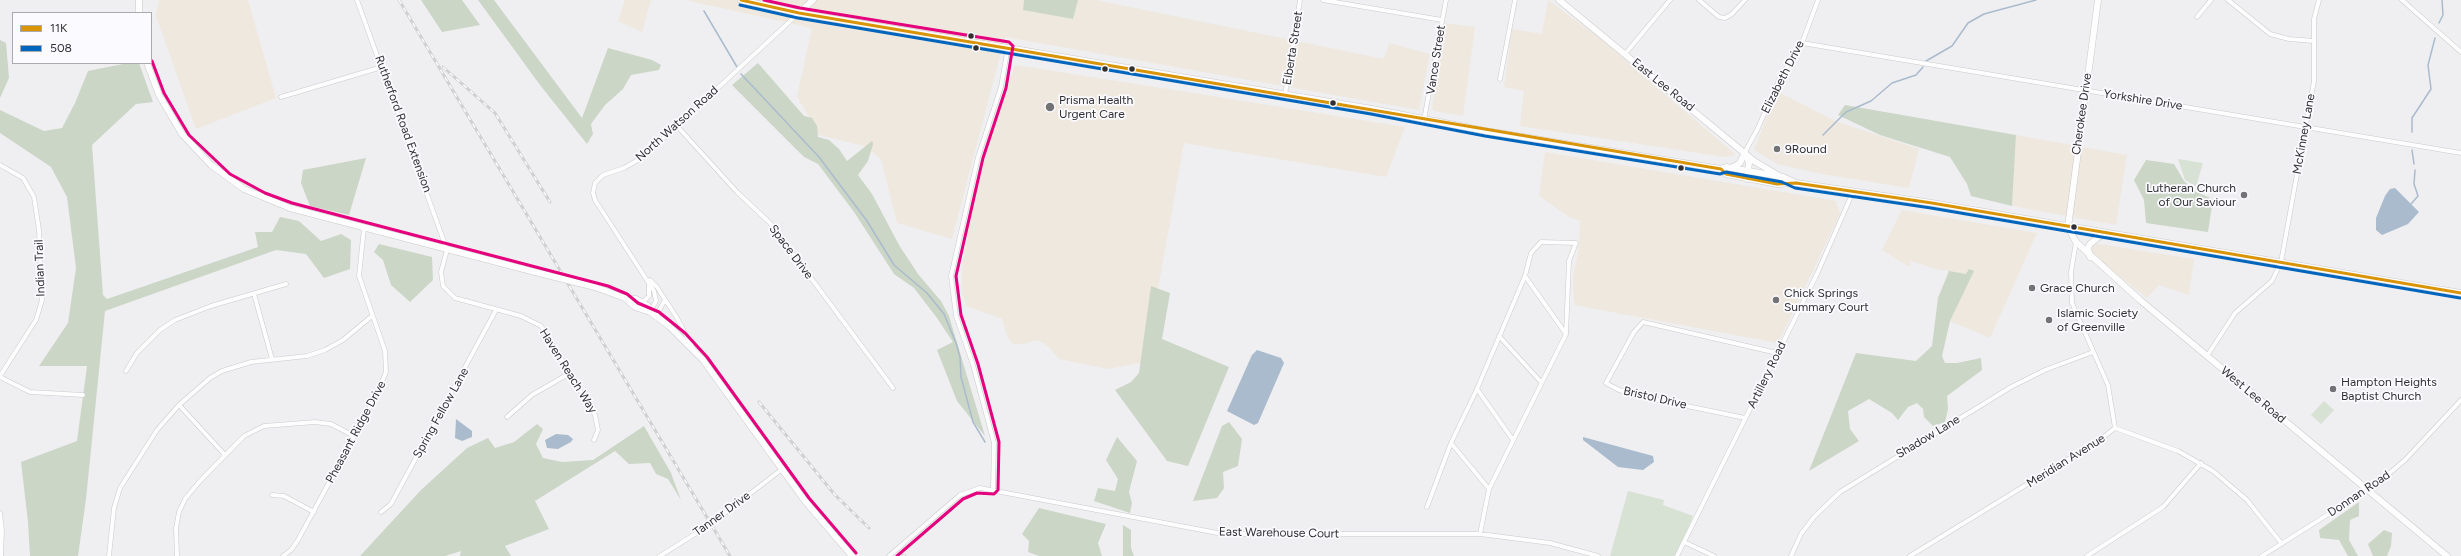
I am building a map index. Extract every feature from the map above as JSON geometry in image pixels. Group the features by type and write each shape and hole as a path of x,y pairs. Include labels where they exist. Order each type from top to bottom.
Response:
{"street":[{"path":"139,12 140,0"},
{"name":"Rutherford Road Extension","path":"357,0 447,250"},
{"path":"741,0 799,13 1008,47 1424,120 1721,170 1726,174 1781,185 1796,183"},
{"path":"799,13 813,0"},
{"name":"Elberta Street","path":"1285,95 1300,0"},
{"path":"1323,0 1442,20"},
{"name":"Vance Street","path":"1424,120 1446,0"},
{"path":"1500,79 1515,0"},
{"name":"East Lee Road","path":"1559,0 1745,152 1754,161 1783,177"},
{"path":"1624,54 1670,0"},
{"path":"1699,0 1719,17 1725,18 1732,14 1745,0"},
{"name":"Elizabeth Drive","path":"1745,152 1758,128 1780,78 1802,43 1818,0"},
{"name":"Cherokee Drive","path":"2068,227 2098,0"},
{"path":"2197,17 2211,0"},
{"path":"2228,0 2270,34 2289,39 2314,41"},
{"name":"McKinney Lane","path":"2280,265 2314,81 2314,19 2319,0"},
{"path":"2402,0 2461,52"},
{"name":"North Watson Road","path":"650,312 656,299 646,277 595,200 593,188 603,176 639,160 799,13"},
{"name":"Yorkshire Drive","path":"1802,43 2461,153"},
{"path":"993,489 994,443 972,365 956,316 951,276 978,157 1001,87 1008,47"},
{"path":"147,64 159,95 179,129 196,150 227,178 244,189 280,206 595,287 625,298 642,302 648,306 650,312"},
{"path":"281,97 382,67"},
{"name":"Space Drive","path":"677,126 737,192 770,223 893,388"},
{"path":"1731,168 1740,163 1745,152"},
{"path":"1745,152 1749,163 1747,179"},
{"name":"Indian Trail","path":"0,165 23,178 34,197 39,230 42,300 36,320 0,377"},
{"path":"1721,170 1726,167 1783,177 1796,183 1932,203 2280,265 2461,293"},
{"name":"Artillery Road","path":"1677,556 1826,255 1853,192"},
{"name":"West Lee Road","path":"2068,227 2076,242 2090,257 2447,556"},
{"name":"Pheasant Ridge Drive","path":"282,556 295,545 314,512 386,372 385,351 359,276 364,228"},
{"path":"2090,257 2088,248 2090,244 2104,233"},
{"path":"1427,507 1451,443 1477,389 1525,276 1531,253 1541,242 1576,243 1569,261 1566,334 1541,382 1490,489 1480,534"},
{"name":"Meridian Avenue","path":"1910,556 2101,439 2115,428 2108,385 2072,303 2071,272 2076,242"},
{"name":"Haven Reach Way","path":"447,250 441,280 446,290 455,298 521,316 541,326 598,423 598,430 594,440"},
{"path":"2207,356 2235,313 2272,281 2280,265"},
{"path":"1525,276 1566,334"},
{"name":"North Watson Road","path":"646,277 657,287 684,329 694,349"},
{"name":"North Watson Road","path":"642,302 650,292 646,277"},
{"path":"126,371 137,353 160,330 175,320 286,284"},
{"path":"254,294 272,359"},
{"path":"625,298 635,307 650,312 656,316 694,349 818,518 852,556"},
{"path":"656,316 665,300"},
{"name":"Spring Fellow Lane","path":"381,512 391,504 496,310"},
{"path":"109,556 114,508 120,488 157,430 180,405 210,378 222,371 251,362 307,356 325,350 343,340 372,316"},
{"name":"Bristol Drive","path":"1745,418 1648,398 1619,390 1606,383 1634,332 1643,322 1777,353"},
{"path":"1499,336 1541,382"},
{"name":"Shadow Lane","path":"1791,556 1810,521 1840,492 2011,387 2046,370 2093,352"},
{"path":"507,417 532,395 570,373"},
{"path":"0,377 30,392 83,395"},
{"path":"1477,389 1513,440"},
{"name":"Donnan Road","path":"2262,556 2368,490 2405,460 2461,400"},
{"path":"180,405 225,455"},
{"path":"177,556 176,528 182,505 194,486 250,432 272,425 323,422 354,436"},
{"path":"2115,428 2178,451 2225,480 2247,500 2282,544"},
{"path":"1451,443 1490,489"},
{"path":"2087,556 2163,507 2201,464"},
{"name":"Tanner Drive","path":"660,556 710,524 782,469"},
{"name":"East Warehouse Court","path":"889,556 960,495 976,488 993,489 1223,534 1480,534 1550,543 1598,556"},
{"path":"272,495 288,497 314,512"},
{"path":"0,513 2,530 1,556"},
{"path":"1684,542 1714,556"}],"shaded area":[{"path":"159,0 248,0 276,98 196,129 156,16"},
{"path":"625,0 651,0 642,32 618,21"},
{"path":"685,0 1024,0 1023,9 1072,19 1078,0 1096,0 1384,59 1389,43 1430,54 1419,110 1005,37 952,239 897,223 881,159 864,146 819,135 797,96 812,28"},
{"path":"1548,0 1597,36 1736,155 1725,157 1520,126 1524,91 1504,87 1512,29 1542,34"},
{"path":"1445,23 1475,27 1463,116 1434,111 1432,108"},
{"path":"1015,65 1405,127 1386,177 1184,143 1145,362 1108,369 1059,359 1048,346 1038,340 1023,344 1012,344 1007,336 1002,319 966,306 962,292 962,267 972,208 990,141"},
{"path":"1777,91 1835,121 1919,149 1909,188 1822,174 1777,164 1754,150"},
{"path":"2016,135 2127,155 2116,225 2012,206"},
{"path":"1545,152 1836,201 1840,214 1778,343 1574,305 1573,277 1579,247 1580,221 1569,217 1539,196"},
{"path":"2178,159 2203,163 2196,186 2185,180"},
{"path":"1902,210 2037,233 1990,338 1950,321 1973,271 1967,274 1936,269 1911,261 1909,267 1882,250"},
{"path":"2099,244 2194,259 2189,295 2159,285 2147,298 2081,246"},
{"path":"2324,401 2334,410 2321,424 2311,415"},
{"path":"1628,491 1664,500 1663,505 1693,516 1677,556 1610,556"}],"green space":[{"path":"421,0 462,0 480,25 442,32"},
{"path":"478,0 494,0 582,118 608,48 652,60 661,65 659,70 631,75 623,89 605,105 591,124 593,134 587,144 540,85"},
{"path":"1024,0 1078,0 1073,19 1023,10"},
{"path":"0,40 6,43 9,78 0,98"},
{"path":"758,63 804,116 812,118 817,126 818,137 829,140 839,149 847,161 872,141 873,144 868,161 858,175 872,194 899,245 918,274 941,301 949,316 985,436 957,401 937,350 953,342 937,318 914,288 894,274 854,212 818,164 804,157 732,85"},
{"path":"123,64 139,64 153,102 136,104 92,145 103,295 107,299 258,247 255,232 272,232 280,217 299,221 321,241 341,234 351,240 350,269 324,278 306,254 276,250 105,311 86,499 78,556 30,556 28,522 21,462 77,441 87,366 39,366 68,323 76,268 67,197 51,167 0,133 0,110 44,131 62,128 75,103 88,71"},
{"path":"1845,105 2016,135 2012,206 1971,196 1967,184 1950,157 1880,135 1838,115"},
{"path":"366,158 349,215 310,206 301,183 303,170"},
{"path":"2146,160 2174,164 2184,181 2196,192 2213,199 2208,232 2146,223 2144,200 2134,180"},
{"path":"379,244 432,257 433,280 410,302 391,285 383,260 374,252"},
{"path":"1969,269 1974,271 1950,321 1942,356 1945,363 1957,363 1981,358 1982,370 1947,396 1948,409 1945,422 1933,426 1924,417 1923,409 1917,403 1908,407 1898,420 1892,413 1869,399 1848,411 1850,429 1859,441 1809,471 1856,353 1916,361 1932,346 1938,298 1949,271 1966,274"},
{"path":"1151,286 1170,293 1162,339 1229,367 1188,466 1167,461 1115,390 1131,382 1139,373"},
{"path":"1229,422 1242,439 1238,466 1223,472 1224,488 1217,498 1193,501 1222,426"},
{"path":"537,424 543,429 536,444 543,458 562,462 593,460 644,426 671,473 681,500 668,479 656,474 650,463 629,464 615,451 535,501 549,529 505,546 511,556 460,556 461,551 445,556 360,556 421,490 467,448 488,438 495,448 514,442"},
{"path":"1117,437 1137,461 1129,492 1132,503 1130,513 1094,501 1098,488 1115,491 1118,479 1106,460"},
{"path":"2359,502 2359,516 2350,520 2349,540 2358,556 2348,556 2339,540 2320,538 2319,530"},
{"path":"1039,508 1106,524 1098,543 1102,556 1039,556 1028,552 1029,541 1022,534"},
{"path":"1123,525 1131,530 1131,548 1134,556 1123,556"},
{"path":"2384,530 2392,533 2391,546 2387,556 2373,556 2368,544"}],"water":[{"path":"2395,188 2419,212 2408,224 2382,235 2376,230 2376,218 2385,196 2390,189"},
{"path":"1257,350 1281,358 1284,363 1258,423 1254,425 1227,411 1252,355"},
{"path":"456,419 472,431 472,437 462,441 455,438"},
{"path":"556,434 568,435 573,439 571,442 558,449 547,448 545,440"},
{"path":"1583,437 1653,456 1654,462 1643,470 1618,467 1583,440"}],"waterway":[{"path":"1926,61 1952,46 1968,23 1984,14 2036,0"},
{"path":"2439,23 2443,15 2442,0"},
{"path":"704,11 737,67"},
{"path":"2412,132 2412,118 2431,89 2428,65 2435,38"},
{"path":"1823,135 1846,112 1871,101 1892,83 1916,75 1923,67"},
{"path":"741,74 819,157 867,221 894,265 927,293 944,314 960,357 961,377 973,422 985,442"},
{"path":"2412,150 2414,164"},
{"path":"2411,204 2418,196 2414,184 2415,170"}],"railway":[{"path":"399,0 730,556"},
{"path":"443,67 495,113 550,202"},
{"path":"759,402 835,495 869,528"}],"transit line":[{"name":"11K","path":"741,0 799,13 1721,169 1726,174 1777,184 1796,183 1932,203 2461,293"},
{"path":"764,0 800,8 1009,42 1013,46 1006,88 983,158 956,276 961,315 978,364 999,442 998,490 994,494 977,493 963,499 897,556"},
{"name":"508","path":"740,5 798,18 1371,114 1485,136 1720,174 1726,172 1782,182 1795,188 1931,208 2460,298"},
{"path":"152,61 164,93 189,135 230,174 265,193 292,203 608,286 627,294 638,303 659,312 685,333 707,357 809,498 856,553"}],"place":[{"name":"Prisma Health Urgent Care","path":"1050,107"},
{"name":"9Round","path":"1777,149"},
{"name":"Lutheran Church of Our Saviour","path":"2244,195"},
{"name":"Grace Church","path":"2032,288"},
{"name":"Chick Springs Summary Court","path":"1776,300"},
{"name":"Islamic Society of Greenville","path":"2049,320"},
{"name":"Hampton Heights Baptist Church","path":"2333,389"}]}
